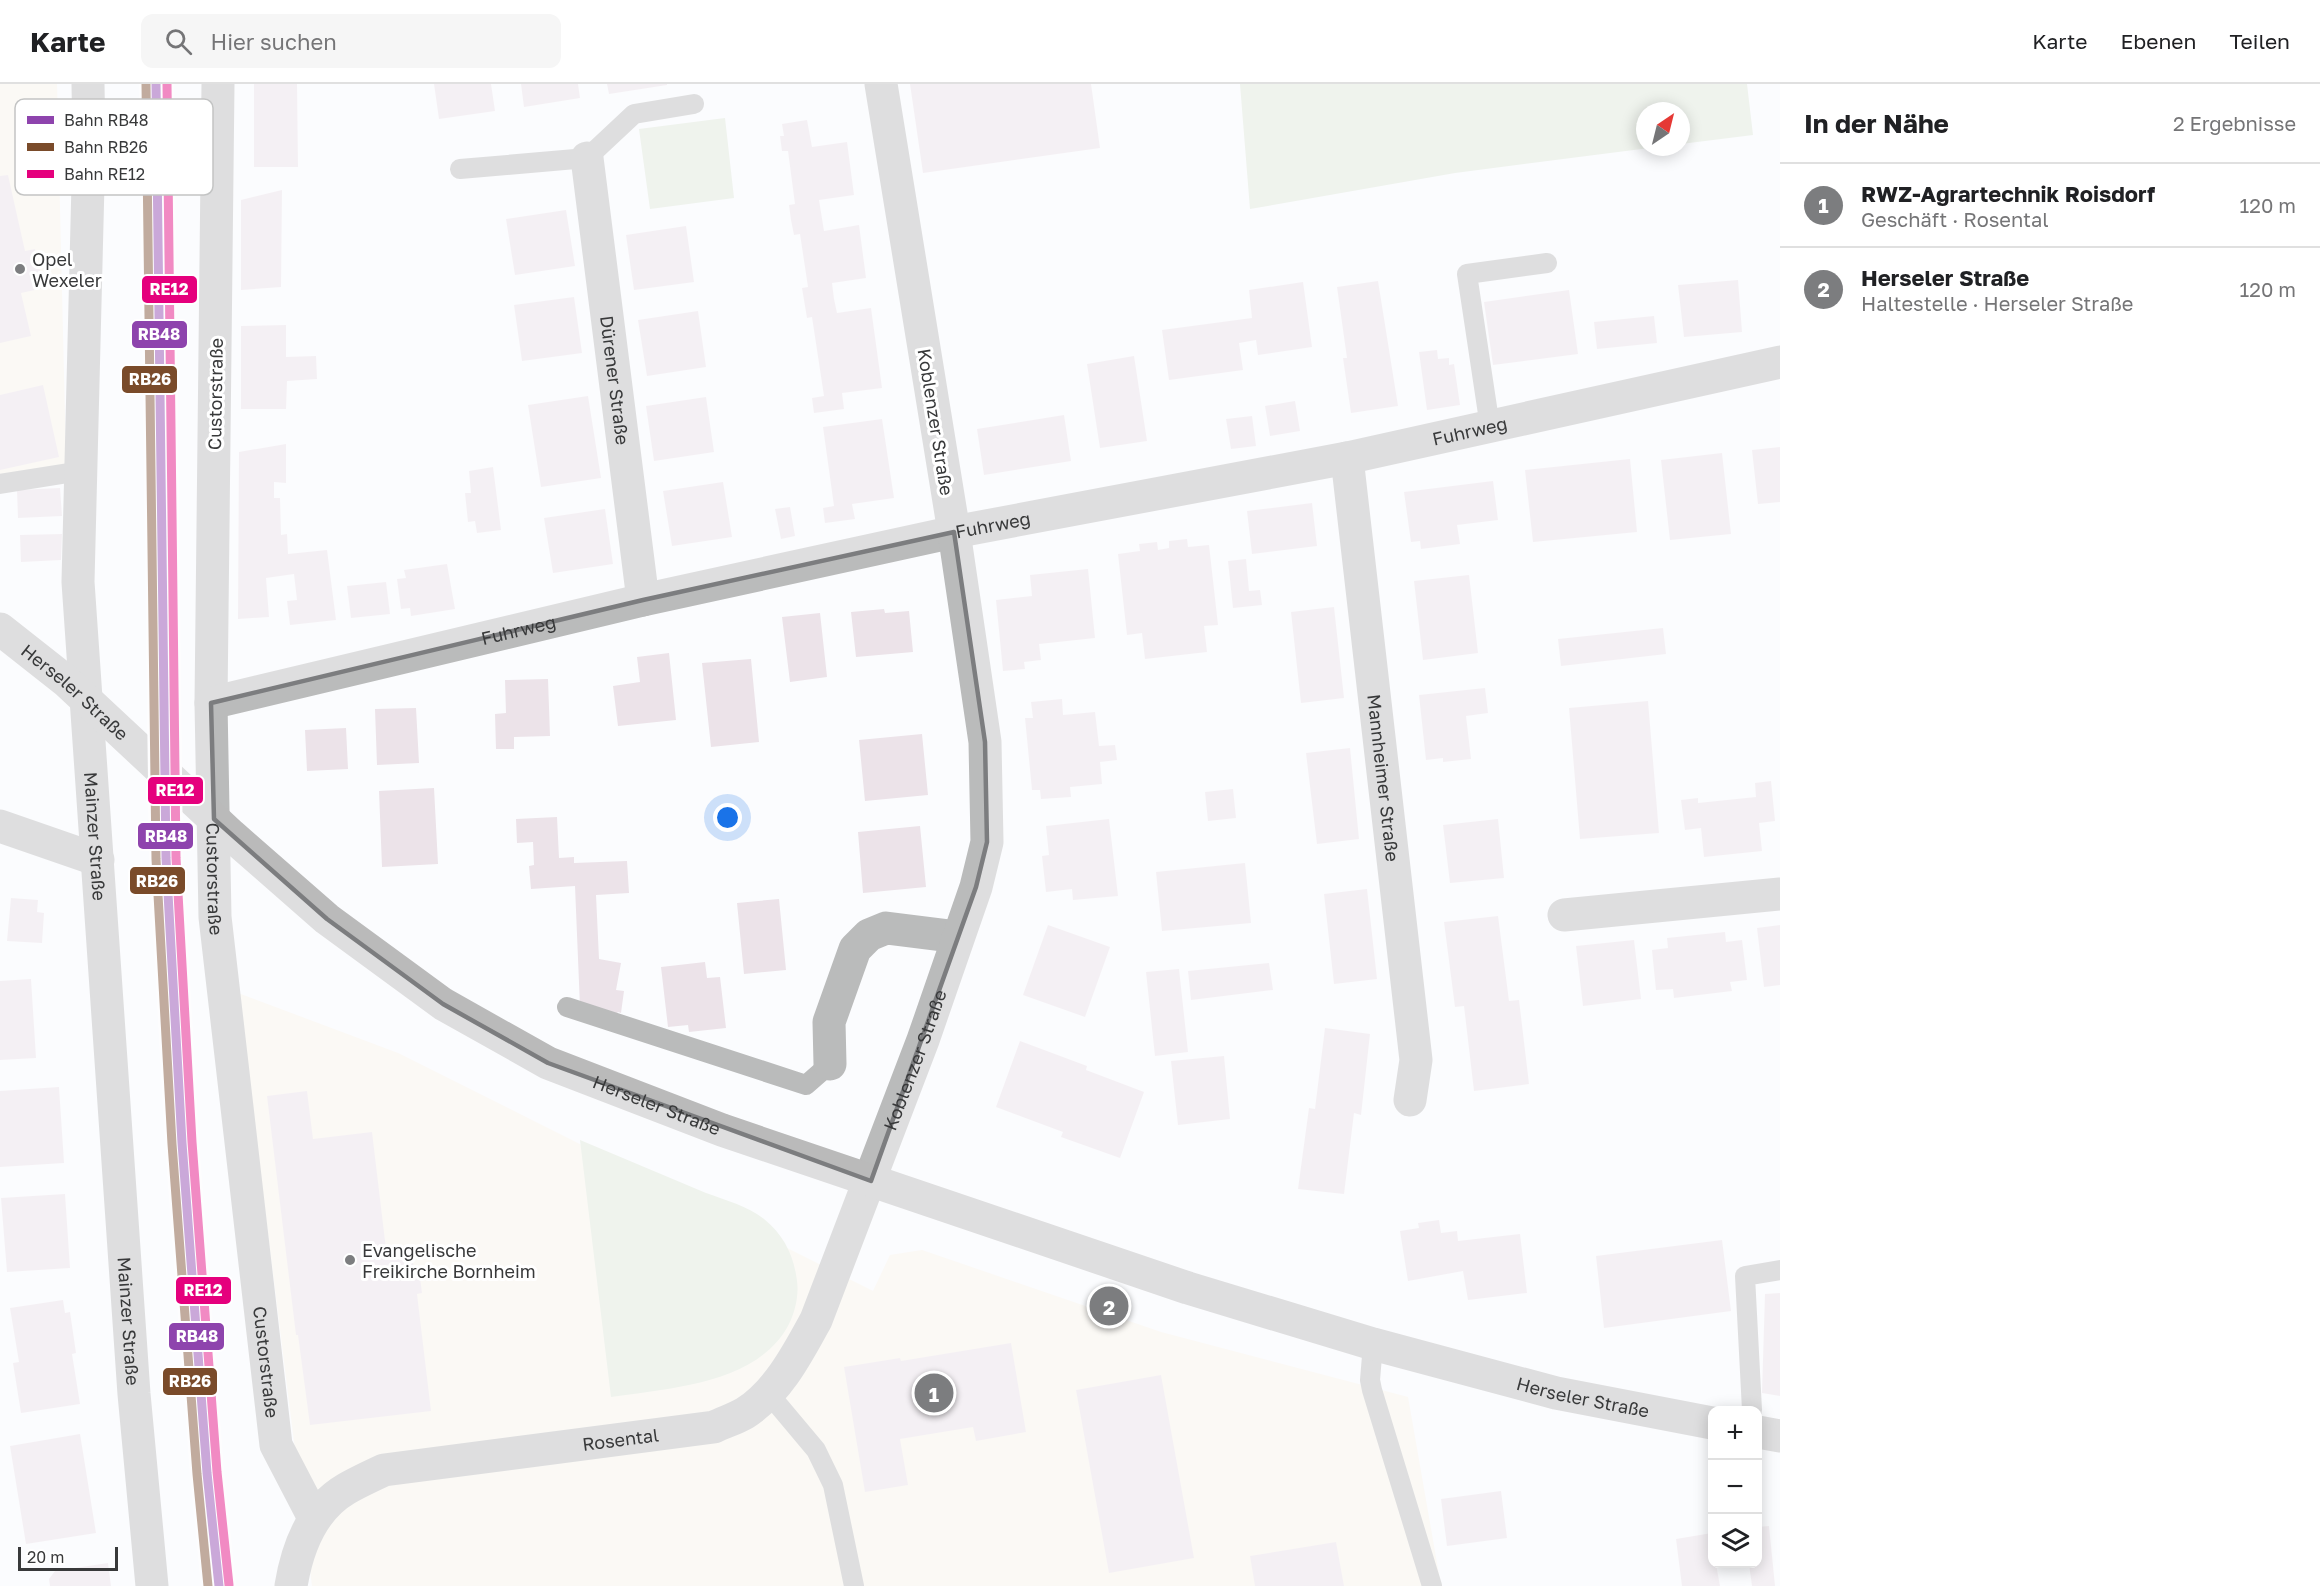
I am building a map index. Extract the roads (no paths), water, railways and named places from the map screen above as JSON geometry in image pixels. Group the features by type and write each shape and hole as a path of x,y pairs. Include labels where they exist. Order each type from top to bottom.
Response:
{"main road":[{"name":"Herseler Straße","path":"0,629 66,681 231,835 327,919 442,1004 548,1063 722,1130 1188,1288 1372,1344 1556,1393 1708,1422"},
{"path":"1762,1433 1780,1436"}],"street":[{"name":"Mainzer Straße","path":"88,84 88,99"},
{"name":"Custorstraße","path":"218,84 212,703 215,916 276,1445 314,1518"},
{"name":"Koblenzer Straße","path":"871,1181 976,887 987,842 985,742 954,532 881,84"},
{"name":"Dürener Straße","path":"587,159 643,600"},
{"name":"Mainzer Straße","path":"88,195 78,582 84,641 134,1394 152,1586"},
{"name":"Fuhrweg","path":"212,703 643,600 954,532 1347,458 1780,362"},
{"name":"Mannheimer Straße","path":"1347,458 1416,1060 1410,1100"},
{"path":"0,826 98,860"},
{"path":"1564,915 1780,894"},
{"path":"830,1064 829,1022 855,949 869,935 886,928 958,937"},
{"name":"Rosental","path":"291,1586 295,1559 314,1518 344,1490 384,1470 714,1427 744,1413 769,1394 797,1354 816,1320 871,1181"}],"lane":[{"path":"460,169 587,159 634,114 694,104"},
{"path":"1490,427 1467,274 1547,263"},
{"path":"0,484 81,471"},
{"path":"567,1007 806,1085 830,1064"},
{"path":"1752,1406 1745,1276 1780,1270"},
{"path":"1372,1344 1370,1380 1372,1390 1432,1586"},
{"path":"769,1394 816,1450 833,1485 854,1586"}],"rail line":[{"name":"RB26","path":"146,84 146,99"},
{"name":"RB48","path":"156,84 156,99"},
{"name":"RE12","path":"167,84 167,99"},
{"name":"RB26","path":"147,195 156,859 172,1144 197,1474 208,1586"},
{"name":"RB48","path":"157,195 166,858 182,1143 207,1473 219,1586"},
{"name":"RE12","path":"168,195 176,858 192,1142 217,1472 229,1585"}],"place":[{"name":"Opel Wexeler","path":"20,269"},
{"name":"Evangelische Freikirche Bornheim","path":"350,1260"},
{"name":"Herseler Straße","path":"1109,1306"},
{"name":"RWZ-Agrartechnik Roisdorf","path":"934,1393"}]}
